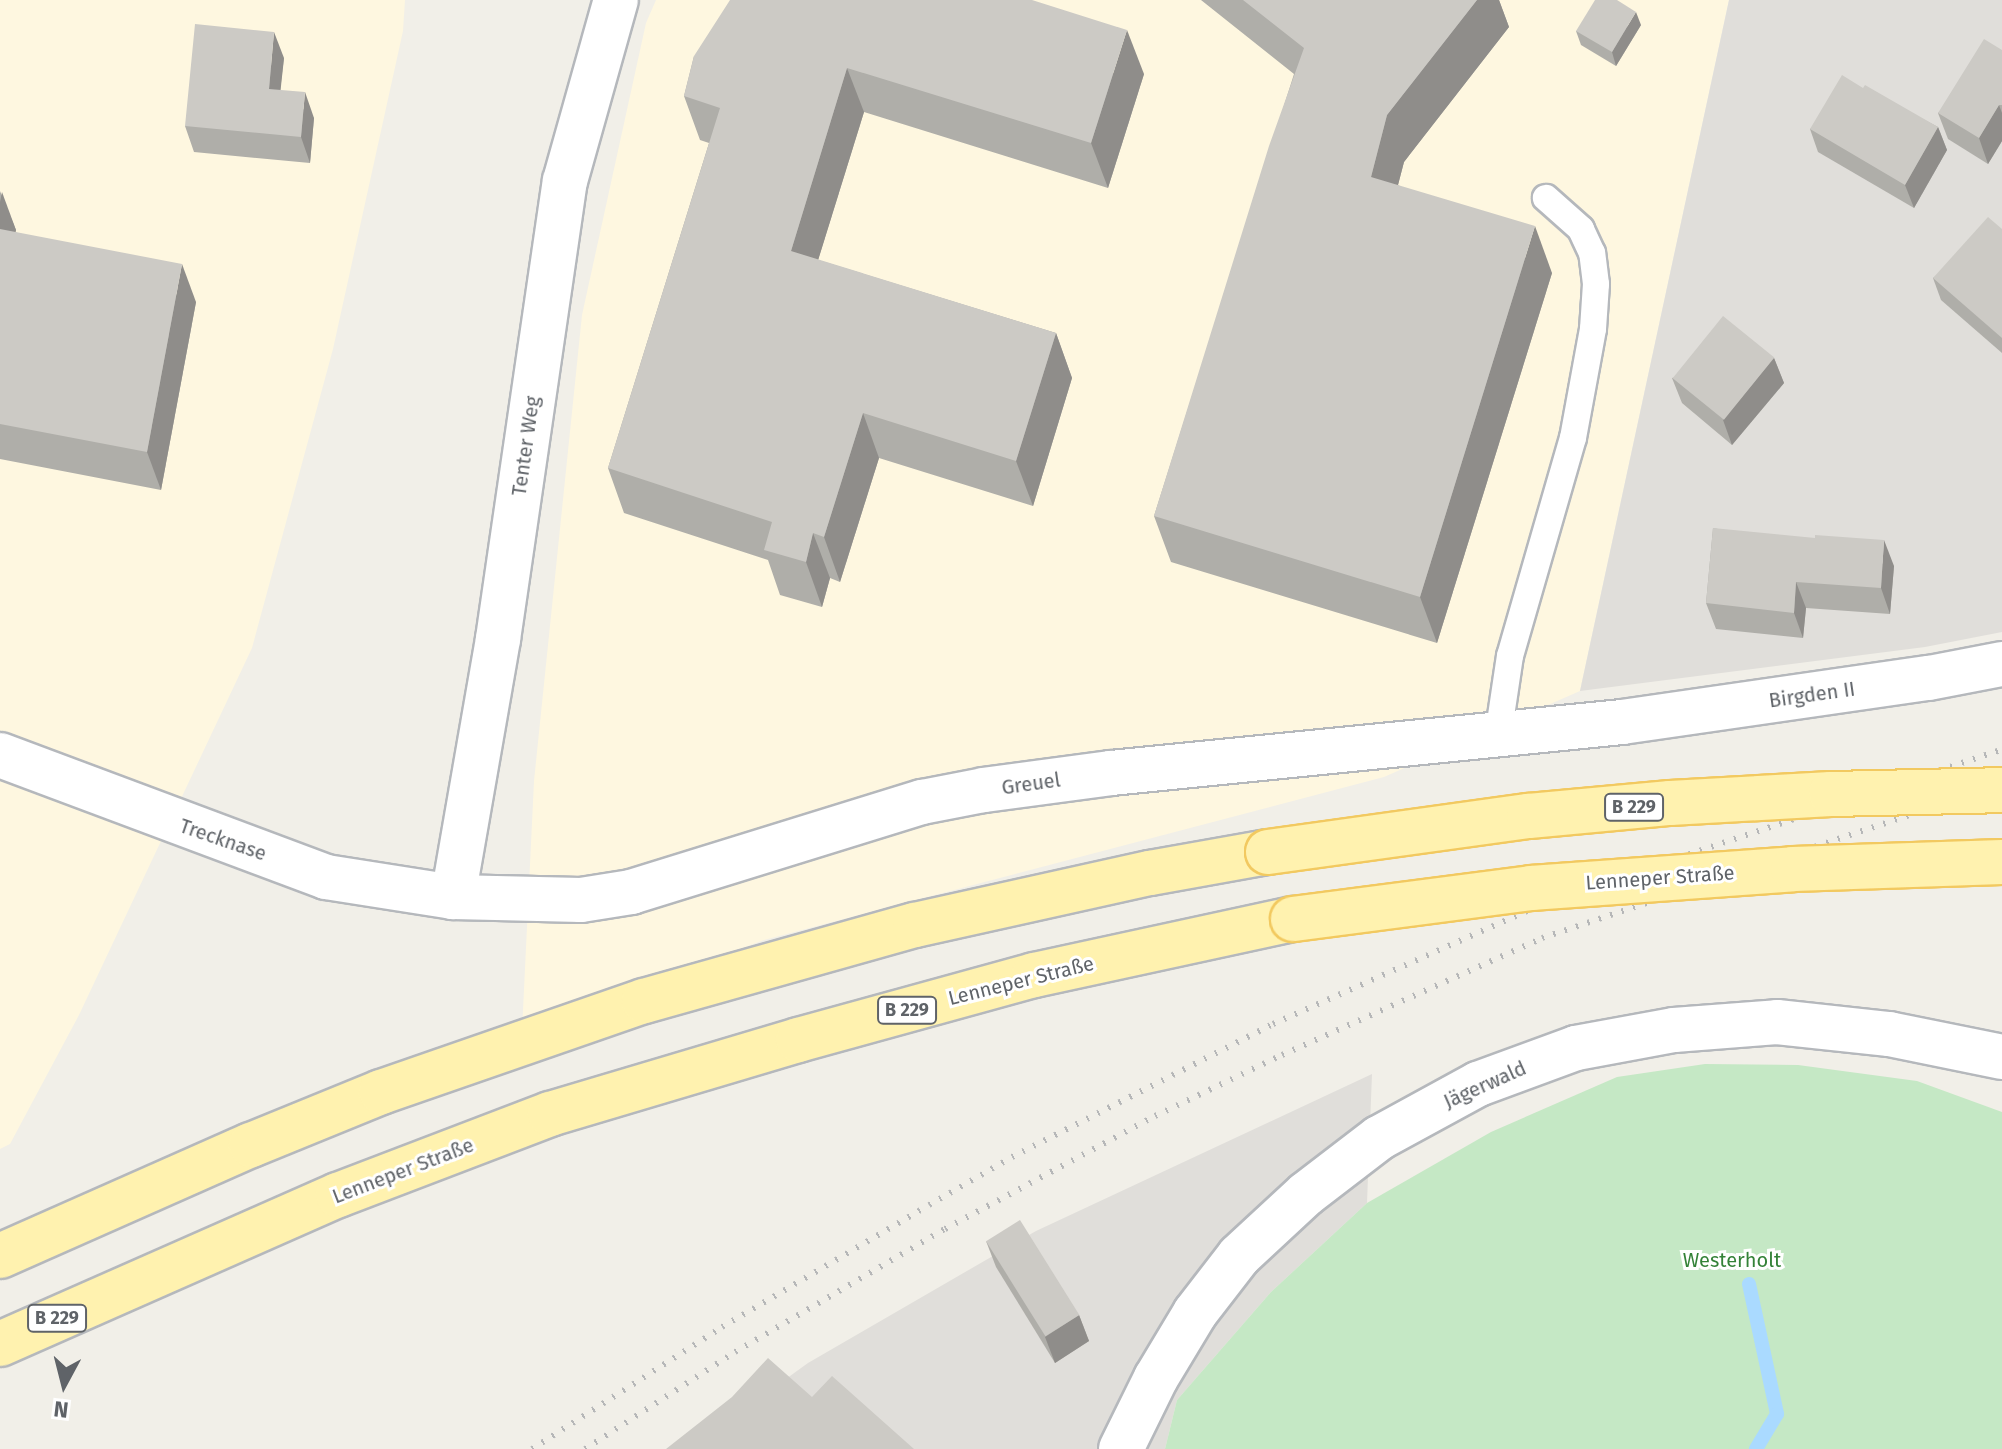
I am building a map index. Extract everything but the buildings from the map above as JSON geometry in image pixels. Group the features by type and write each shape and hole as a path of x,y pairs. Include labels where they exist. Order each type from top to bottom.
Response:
{"main road":[{"name":"B 229","path":"0,1256 381,1092 691,986 996,906 1268,852 1529,816 1670,803 1831,794 2002,790"},
{"name":"Lenneper Straße","path":"0,1344 338,1195 550,1114 798,1040 1034,975 1293,919 1531,888 1793,869 2002,862"}],"street":[{"name":"Tenter Weg","path":"453,897 498,639 565,181 616,0"},
{"name":"Birgden II","path":"1622,722 1929,678 2002,664"},
{"name":"Greuel","path":"453,897 570,900 631,892 922,802 984,790 1184,765 1622,722"},
{"name":"Trecknase","path":"0,755 171,822 326,877 453,897"},
{"name":"Jägerwald","path":"1121,1449 1156,1378 1195,1313 1239,1256 1306,1194 1379,1138 1478,1084 1576,1048 1674,1030 1777,1022 1889,1034 2002,1057"}],"lane":[{"path":"1498,736 1510,656 1573,438 1593,329 1596,284 1592,253 1581,229 1546,198"}],"shaded area":[{"path":"0,0 405,0 403,31 333,349 252,648 79,1015 10,1144 0,1149"},
{"path":"656,0 1729,0 1580,691 1384,777 764,940 522,1031 534,781 582,315 646,23"},
{"path":"1729,0 2002,0 2002,632 1925,647 1580,691"},
{"path":"1372,1074 1367,1203 1271,1292 1177,1400 1165,1449 689,1449 808,1363 1036,1231"}],"green space":[{"name":"Westerholt","path":"1705,1064 1798,1065 1917,1081 2002,1112 2002,1449 1165,1449 1177,1400 1271,1292 1367,1203 1491,1132 1617,1077"}],"waterway":[{"path":"1749,1284 1777,1414 1756,1449"}],"railway":[{"path":"532,1449 722,1327 1012,1157 1273,1024 1552,900 2002,749"},
{"path":"585,1449 735,1352 945,1229 1155,1116 1282,1055 1542,938 2002,784"}]}
